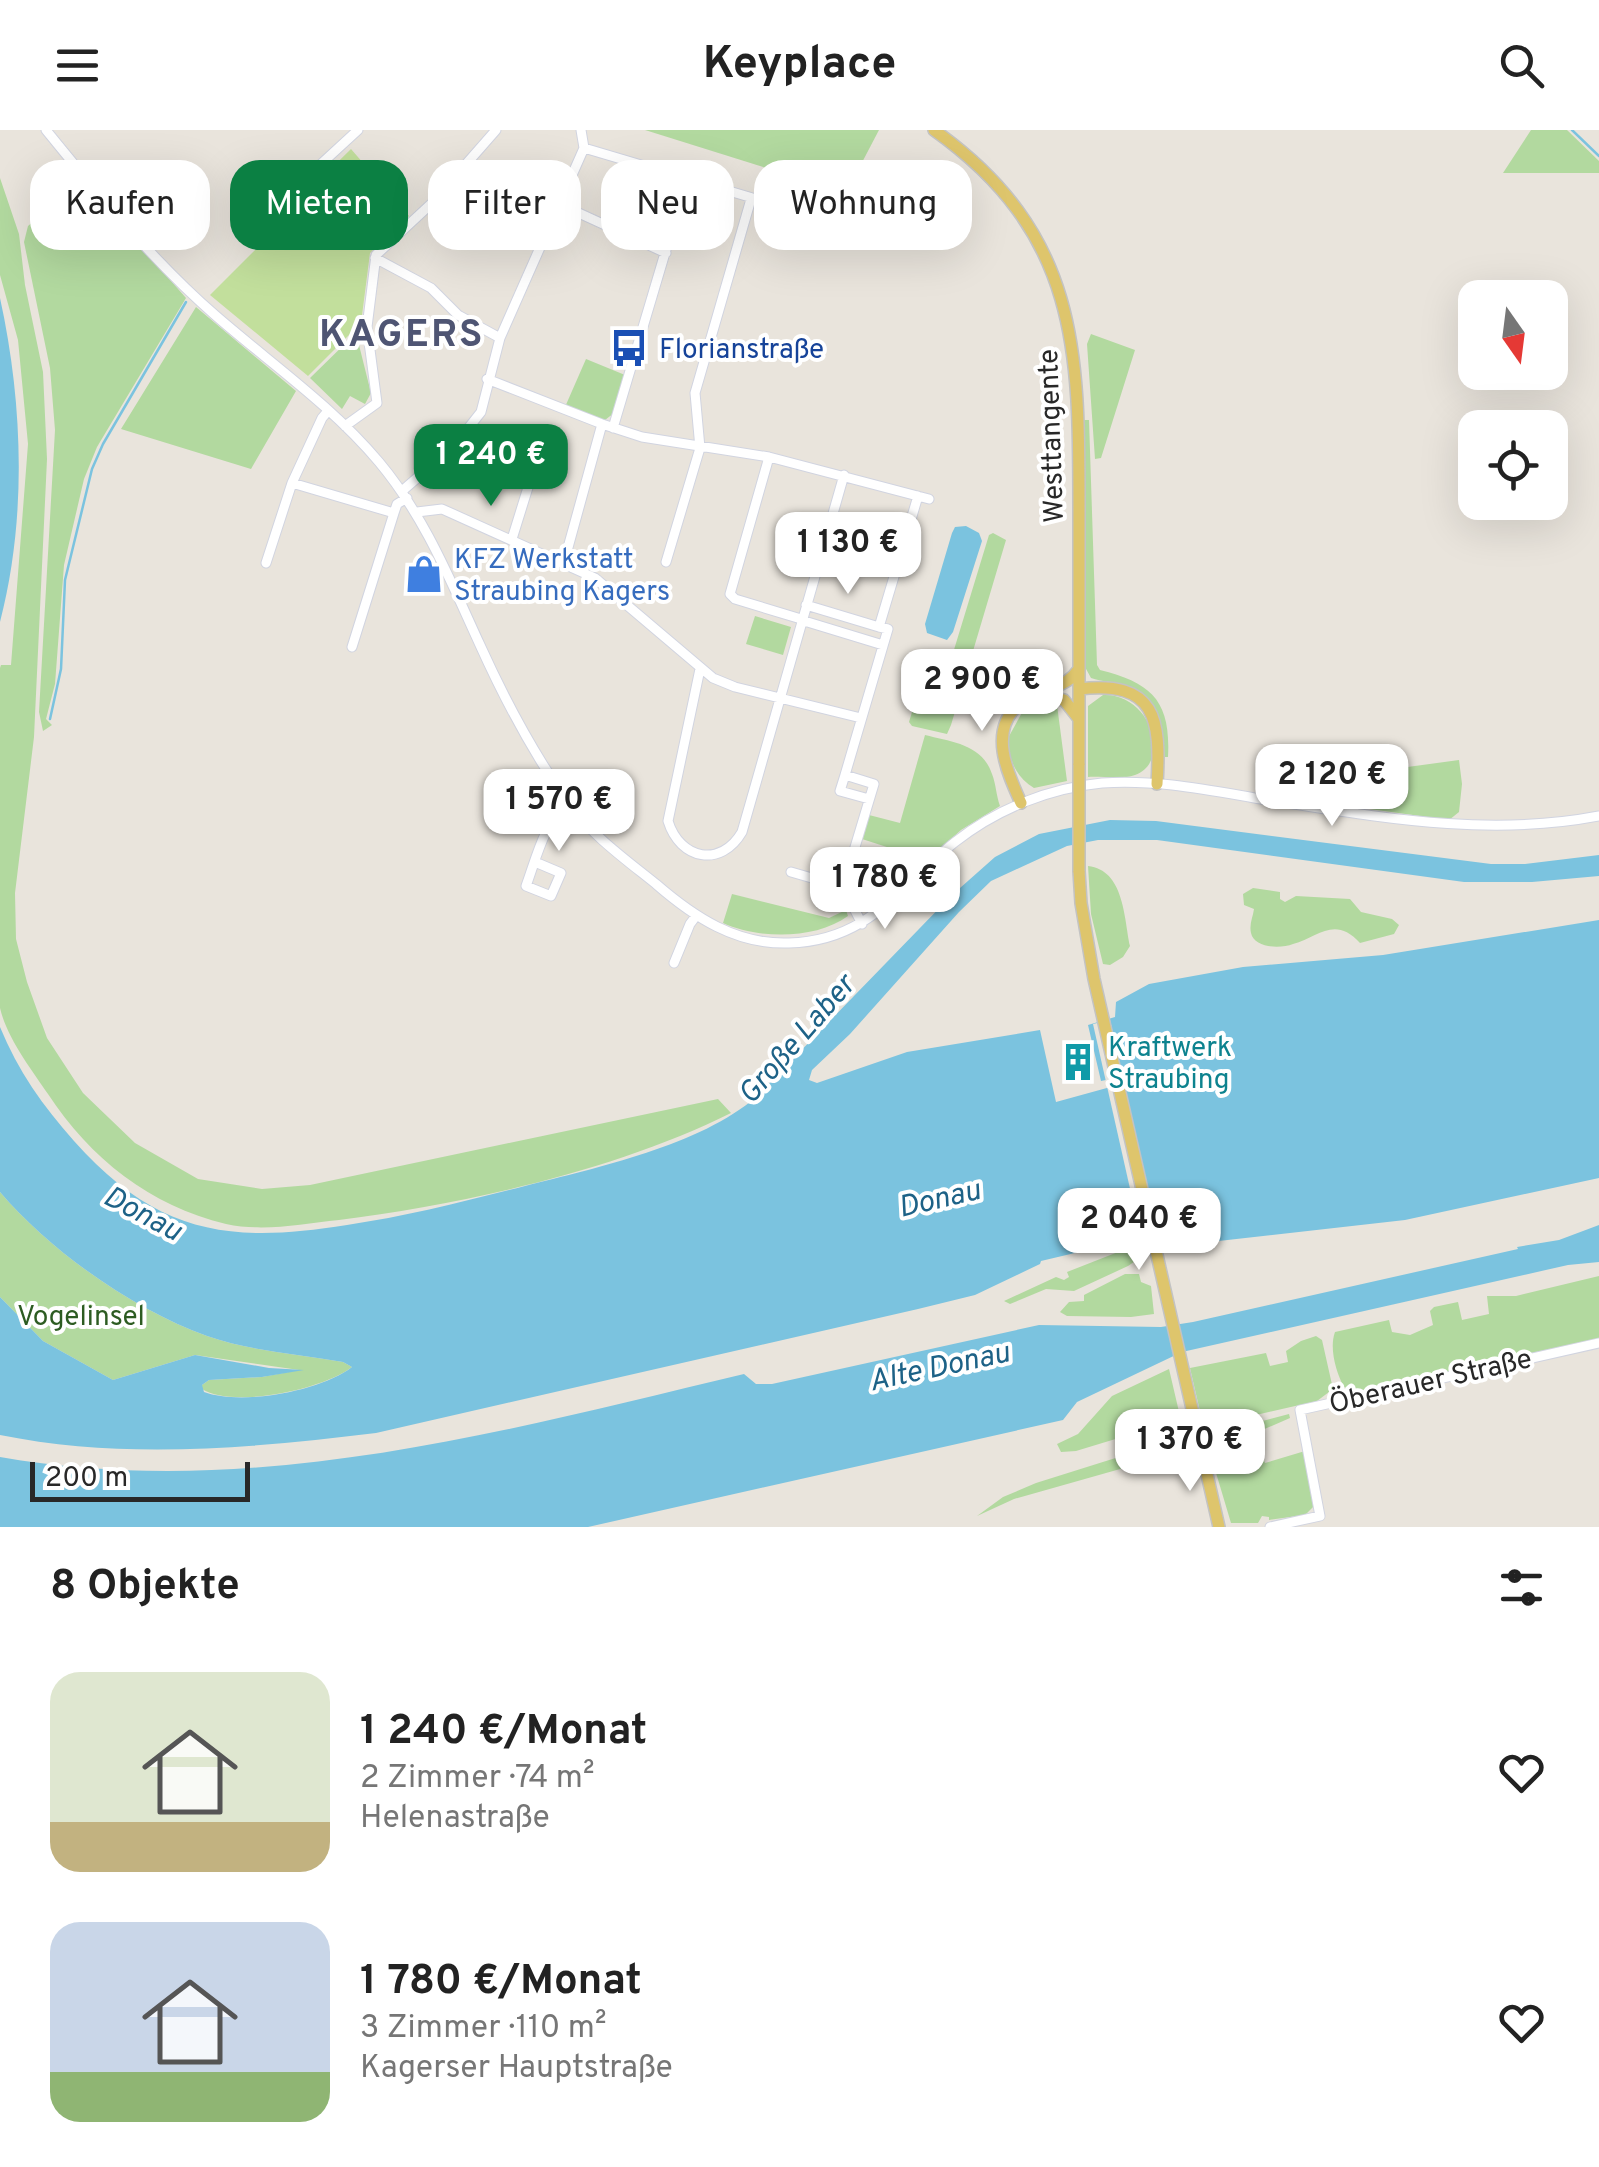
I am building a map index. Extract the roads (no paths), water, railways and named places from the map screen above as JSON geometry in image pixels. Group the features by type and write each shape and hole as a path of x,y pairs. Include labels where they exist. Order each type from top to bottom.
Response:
{"main road":[{"name":"Westtangente","path":"934,130 986,174 1022,217 1046,259 1062,300 1077,371 1079,720"},
{"path":"1022,804 1003,754 1002,733 1018,704 1064,685 1079,669"},
{"path":"1079,689 1119,688 1147,706 1159,736 1156,784"},
{"path":"1038,696 1064,700 1079,720 1079,870 1086,938 1219,1527"}],"street":[{"path":"46,130 195,296 345,426 405,494 489,664 568,803 603,840 696,916 737,935 780,943 818,940 862,924 895,900 963,836 1022,804 1052,792 1088,785 1156,784 1458,826 1532,825 1599,816"},
{"path":"325,160 358,130"},
{"path":"345,426 377,403 367,327 375,258 382,246 432,203 496,130"},
{"path":"578,160 584,148 581,130"},
{"path":"584,148 624,160"},
{"path":"734,194 754,200"},
{"path":"666,562 700,448 696,394 751,199"},
{"path":"581,215 666,254"},
{"path":"352,646 397,504 477,420 500,338 537,250"},
{"path":"613,428 667,250"},
{"path":"375,258 431,288 458,315 500,338"},
{"path":"488,379 613,428 700,448 769,457 929,499"},
{"path":"266,563 292,483 328,411"},
{"path":"564,562 602,424"},
{"path":"512,539 539,452"},
{"path":"769,457 730,594 735,599 883,645"},
{"path":"700,669 668,821 676,840 692,854 702,856 721,854 742,832 844,474"},
{"path":"292,483 394,513"},
{"path":"880,627 918,496"},
{"path":"417,512 442,510 595,578 700,669 725,684 860,718"},
{"path":"806,605 888,630 840,791 870,800"},
{"path":"845,776 874,784 844,887 862,924"},
{"path":"535,862 556,812 568,803"},
{"path":"791,872 844,887"},
{"path":"674,964 696,916"},
{"name":"Öberauer Straße","path":"1270,1527 1320,1516 1300,1410 1599,1343"}],"water":[{"path":"0,298 13,378 19,460 15,542 0,622"},
{"path":"966,526 979,533 982,541 947,640 927,633 925,624 952,533 955,527"},
{"name":"Donau","path":"1110,820 1156,821 1491,864 1599,855 1599,876 1532,882 1464,882 1157,840 1098,840 1067,846 991,881 812,1070 809,1080 817,1083 907,1052 1040,1030 1056,1102 1125,1083 1121,1077 1101,1081 1088,1025 1115,1017 1116,1002 1149,984 1243,967 1383,955 1599,920 1599,1178 1405,1220 1192,1244 1185,1235 1172,1230 1041,1261 975,1295 376,1433 188,1449 93,1447 0,1435 0,1297 43,1341 113,1380 195,1355 304,1370 209,1380 202,1385 204,1392 220,1396 259,1397 321,1383 352,1367 343,1362 240,1345 179,1325 95,1276 20,1214 0,1192 0,1027 32,1087 74,1141 135,1196 166,1213 197,1225 266,1233 392,1217 615,1163 707,1129 756,1097 951,896 995,857 1039,834"},
{"name":"Alte Donau","path":"1599,1225 1599,1262 1568,1265 1182,1352 1077,1402 1063,1420 588,1527 0,1527 0,1457 94,1468 188,1471 375,1454 561,1418 744,1374 756,1384 772,1384 1039,1325 1161,1327 1193,1322 1559,1240"}],"waterway":[{"path":"1572,130 1599,156"},
{"path":"50,719 61,669 65,580 92,469 186,302"}],"place":[{"name":"Florianstraße","path":"629,348"},
{"name":"KFZ Werkstatt Straubing Kagers","path":"424,574"},
{"name":"Kraftwerk Straubing","path":"1078,1062"}],"district":[{"name":"KAGERS","path":"402,333"}],"water label":[{"name":"Große Laber","path":"796,1039"}],"park label":[{"name":"Vogelinsel","path":"81,1315"}]}
